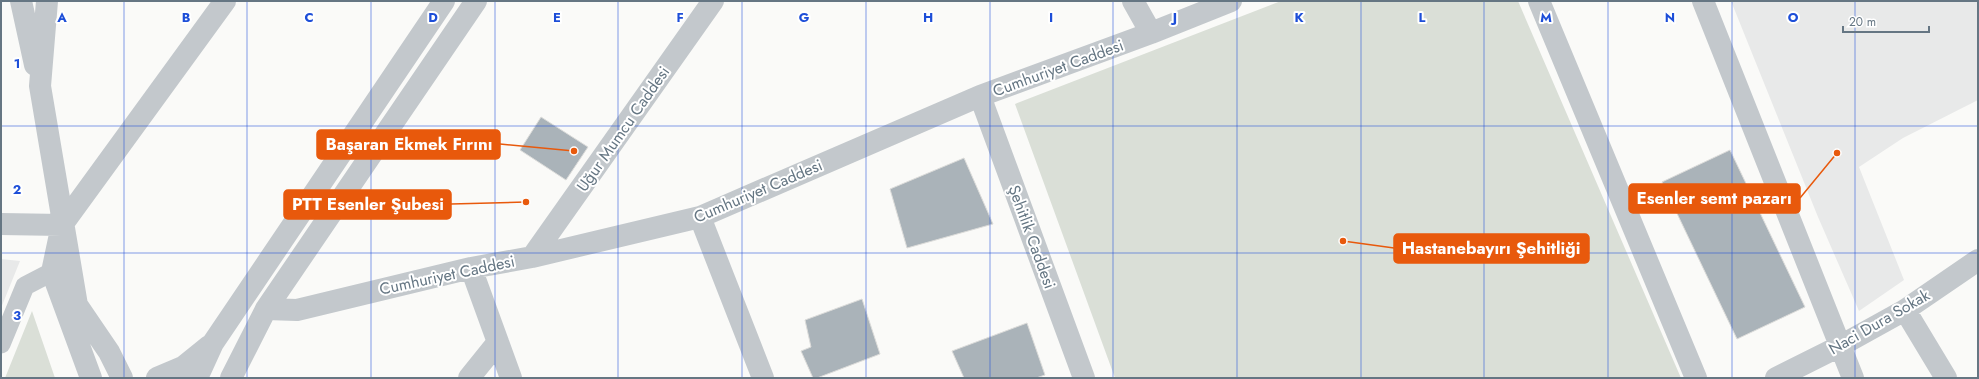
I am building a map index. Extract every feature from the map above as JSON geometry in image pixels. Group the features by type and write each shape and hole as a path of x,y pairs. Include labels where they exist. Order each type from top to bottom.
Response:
{"street":[{"path":"21,1 40,86 62,225 77,305 108,352 122,378"},
{"path":"40,86 47,1"},
{"path":"91,378 52,272 62,225 225,1"},
{"path":"197,378 213,343 444,1"},
{"path":"231,378 266,309 476,1"},
{"name":"Uğur Mumcu Caddesi","path":"532,257 714,1"},
{"path":"1133,1 1151,33"},
{"name":"Cumhuriyet Caddesi","path":"266,309 298,310 471,268 532,257 700,217 980,96 1151,33 1231,1"},
{"path":"1539,1 1696,378"},
{"path":"1703,1 1853,378"},
{"name":"Şehitlik Caddesi","path":"980,96 1084,378"},
{"path":"700,217 763,378"},
{"path":"1,224 62,225"},
{"name":"Naci Dura Sokak","path":"1776,378 1840,346 1905,310 1978,260"},
{"path":"471,268 511,378"},
{"path":"1,344 25,286 52,272"},
{"path":"1905,310 1946,378"},
{"path":"469,378 498,342"},
{"path":"157,378 183,367 213,343"},
{"path":"108,352 133,378"}],"shaded area":[{"path":"1281,1 1518,1 1681,378 1115,378 1015,104"},
{"path":"1731,1 1978,1 1978,100 1903,138 1859,167 1904,280 1859,311 1818,217"},
{"path":"1,259 20,261 1,308"},
{"path":"32,311 55,378 5,378"}],"building":[{"path":"541,117 588,147 566,180 520,150"},
{"path":"1730,150 1805,307 1737,339 1662,182"},
{"path":"964,158 993,224 907,248 890,189"},
{"path":"862,299 880,354 817,378 813,378 801,351 811,347 805,320"},
{"path":"1027,323 1045,375 1036,378 964,378 952,351"}],"place":[{"name":"Başaran Ekmek Fırını","path":"574,151"},
{"name":"Esenler semt pazarı","path":"1837,153"},
{"name":"PTT Esenler Şubesi","path":"526,202"},
{"name":"Hastanebayırı Şehitliği","path":"1343,241"}]}
